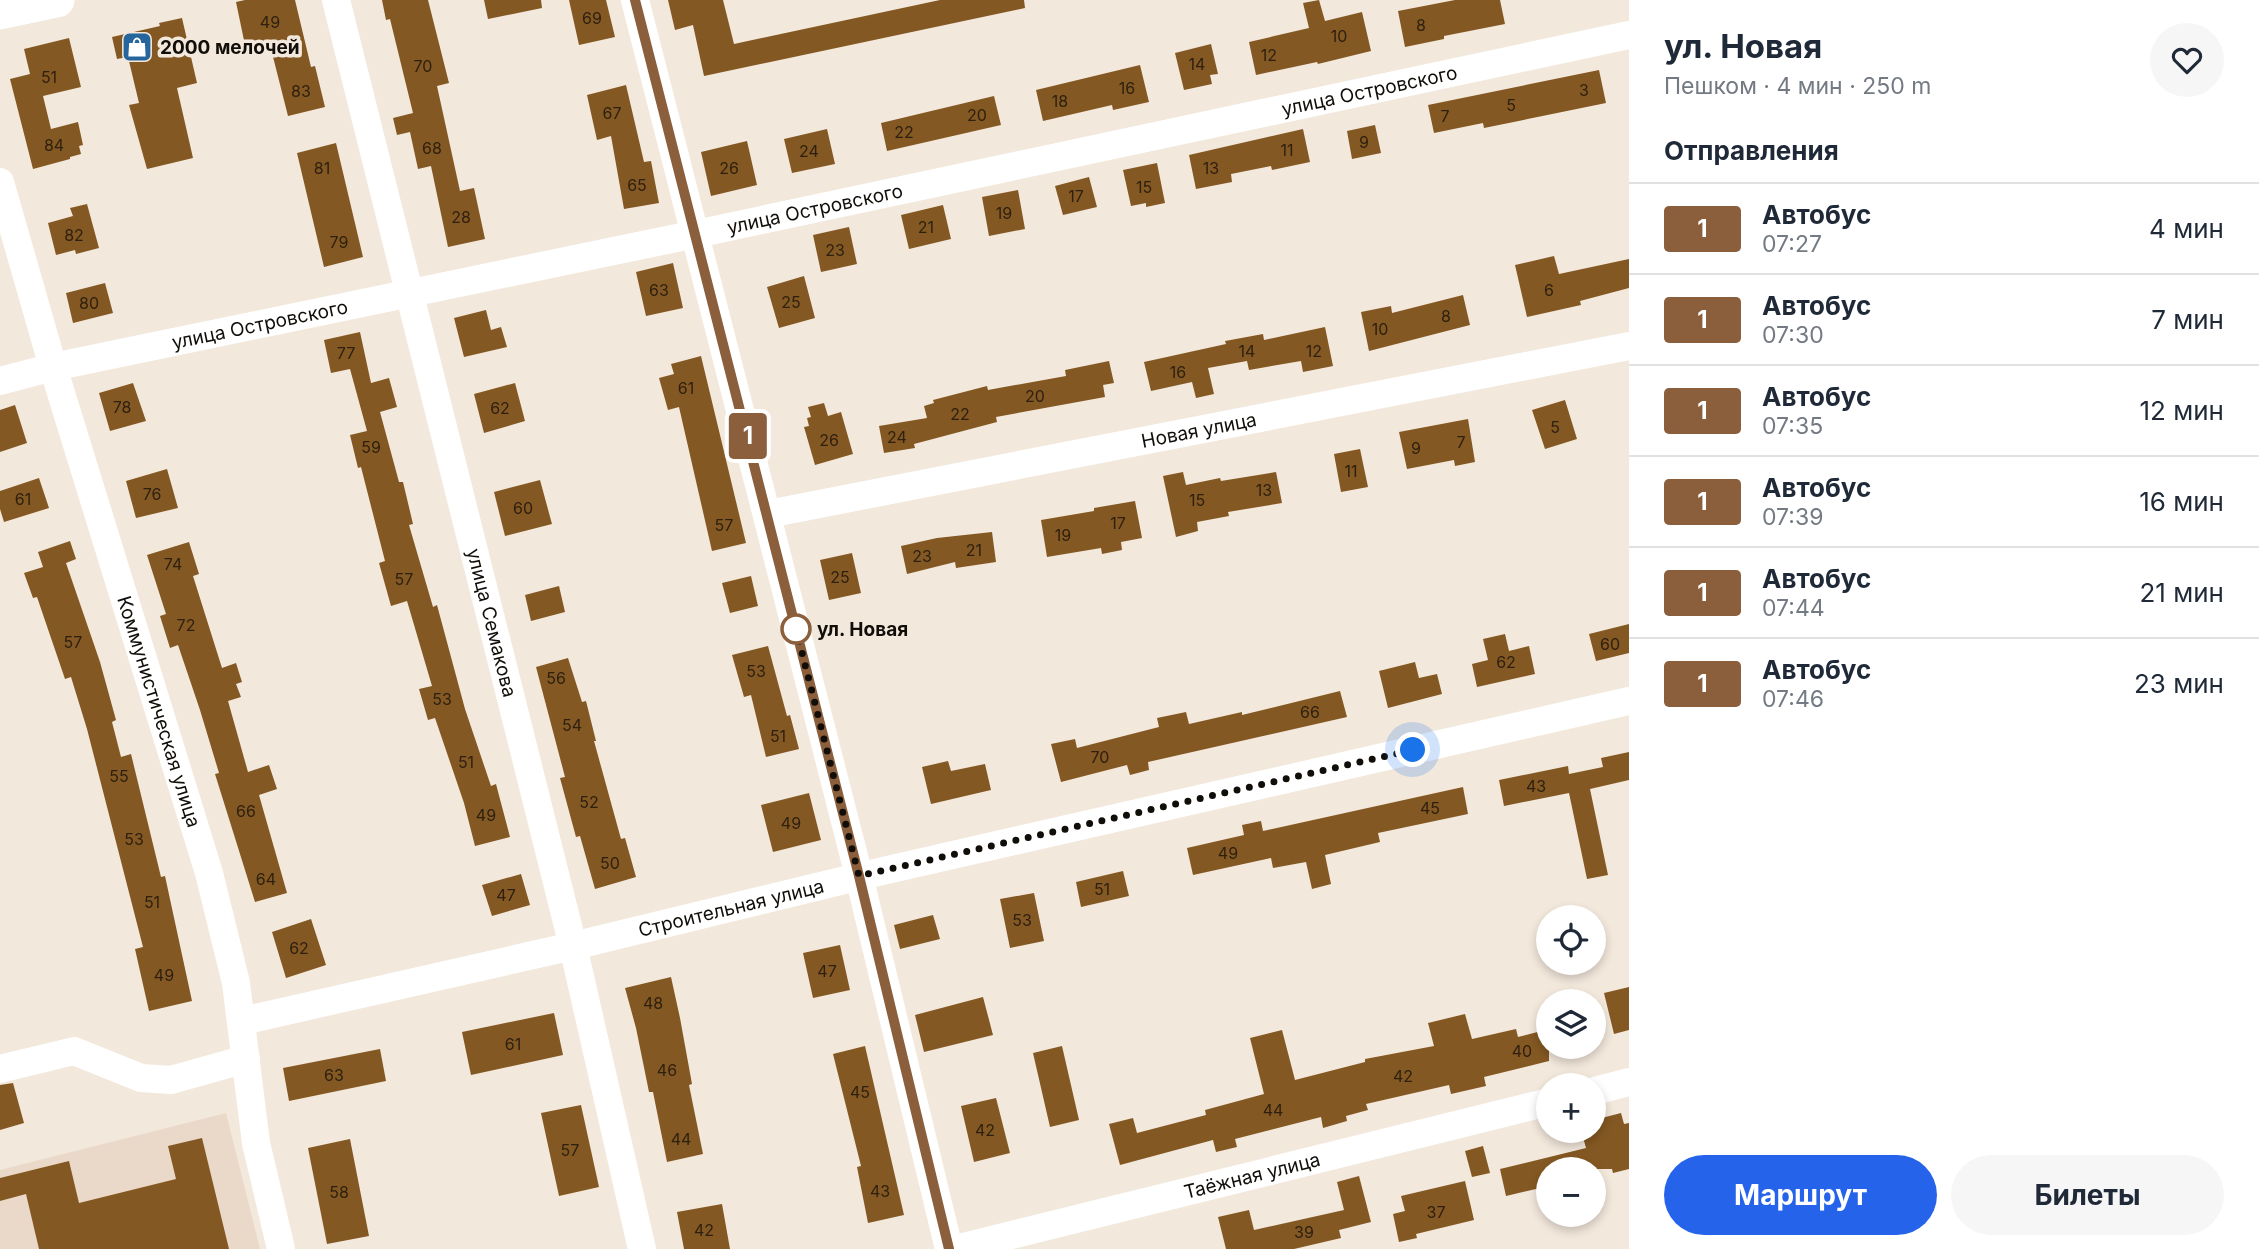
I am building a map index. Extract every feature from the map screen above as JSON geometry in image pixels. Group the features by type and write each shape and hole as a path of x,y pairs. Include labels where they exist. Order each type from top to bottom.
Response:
{"main road":[{"path":"0,12 57,0"}],"street":[{"name":"улица Семакова","path":"336,0 573,946 642,1249"},
{"path":"635,0 768,514 949,1249"},
{"name":"улица Островского","path":"0,381 54,367 696,234 1629,34"},
{"name":"Коммунистическая улица","path":"0,182 209,873 236,983 256,1143 281,1249"},
{"name":"Новая улица","path":"768,514 1629,346"},
{"name":"Строительная улица","path":"242,1021 573,946 859,876 1629,701"},
{"path":"0,1069 74,1051 141,1078 171,1080 246,1059"},
{"path":"1606,1088 1629,1082"},
{"name":"Таёжная улица","path":"955,1249 1536,1105"}],"shaded area":[{"path":"226,1113 260,1249 0,1249 0,1170"}],"building":[{"path":"295,0 311,67 315,66 325,107 288,116 270,45 246,50 236,2"},
{"path":"382,0 428,0 449,83 437,86 460,191 474,188 485,239 448,247 431,166 418,169 410,132 397,135 393,118 413,113 390,19 386,20"},
{"path":"484,0 541,0 542,8 488,19"},
{"path":"569,0 606,0 615,37 579,45"},
{"path":"668,0 723,0 734,44 940,0 1024,0 1025,8 704,76 693,25 675,30"},
{"path":"1319,0 1325,21 1362,12 1371,51 1256,75 1249,42 1309,28 1303,3"},
{"path":"1455,0 1500,0 1505,24 1405,47 1398,11"},
{"path":"182,18 197,83 177,88 193,158 147,169 129,105 139,103 128,57 117,59 112,37"},
{"path":"69,38 81,87 43,96 51,129 78,122 83,145 79,146 81,154 33,169 10,79 30,74 24,49"},
{"path":"1211,44 1218,74 1210,75 1212,84 1184,90 1175,53"},
{"path":"1140,65 1149,102 1113,110 1112,105 1043,121 1036,90"},
{"path":"1599,70 1606,103 1484,128 1483,123 1434,133 1428,105"},
{"path":"626,85 644,162 651,161 659,203 624,209 611,136 597,140 587,95"},
{"path":"994,96 1001,125 887,151 881,123"},
{"path":"1375,125 1381,153 1352,159 1347,131"},
{"path":"827,129 835,164 792,173 784,139"},
{"path":"1303,129 1310,162 1272,170 1271,166 1231,174 1232,182 1196,189 1189,155"},
{"path":"747,141 757,185 711,196 701,152"},
{"path":"336,143 363,257 324,267 297,153"},
{"path":"1157,163 1165,203 1146,207 1146,203 1131,206 1123,170"},
{"path":"1089,177 1097,207 1063,215 1055,186"},
{"path":"1018,190 1025,229 989,236 982,197"},
{"path":"87,204 99,248 76,254 75,250 56,255 48,223 73,216 70,208"},
{"path":"943,205 951,239 909,249 901,215"},
{"path":"849,227 857,264 821,272 813,235"},
{"path":"1554,256 1559,274 1629,259 1629,288 1580,301 1581,305 1527,317 1515,265"},
{"path":"673,263 683,308 646,316 636,272"},
{"path":"804,276 815,318 779,328 767,287"},
{"path":"105,283 113,313 73,323 66,293"},
{"path":"1463,295 1470,325 1369,351 1361,312 1391,306 1392,313"},
{"path":"486,310 491,330 501,327 507,347 464,357 454,318"},
{"path":"1325,327 1333,366 1303,372 1301,361 1249,370 1247,361 1208,368 1214,394 1196,398 1192,382 1151,391 1144,362 1226,344 1225,341 1263,334 1264,340"},
{"path":"360,332 371,383 389,378 397,407 380,412 399,482 403,482 413,524 409,525 433,607 437,605 465,709 491,786 496,784 510,837 475,846 464,803 435,718 428,720 419,689 432,686 407,601 391,606 379,563 385,561 350,435 367,431 350,369 331,373 324,340"},
{"path":"701,356 746,543 712,551 679,407 668,410 659,378 674,374 671,364"},
{"path":"1109,361 1114,383 1103,385 1105,397 996,417 997,422 914,444 915,448 884,453 879,426 927,418 924,406 934,403 933,400 987,386 988,390 1066,376 1065,370"},
{"path":"133,383 146,421 110,431 99,393"},
{"path":"515,383 525,421 484,433 474,394"},
{"path":"1565,400 1577,439 1545,449 1532,410"},
{"path":"824,403 828,416 841,412 853,454 815,465 804,427 809,426 807,418 811,417 808,407"},
{"path":"15,405 27,443 0,452 0,410"},
{"path":"1468,419 1475,462 1455,466 1454,460 1407,469 1399,432"},
{"path":"1360,449 1368,487 1341,492 1334,454"},
{"path":"167,469 178,508 136,518 126,481"},
{"path":"1183,472 1186,485 1276,472 1282,503 1228,512 1229,516 1197,522 1198,531 1176,537 1163,476"},
{"path":"39,478 49,508 4,522 0,509 0,491"},
{"path":"540,480 552,524 505,536 494,492"},
{"path":"1135,501 1142,538 1121,542 1122,550 1102,554 1101,548 1047,557 1041,520"},
{"path":"992,532 996,562 956,568 955,562 907,574 901,546 937,538"},
{"path":"70,541 76,559 66,563 100,662 116,720 112,722 121,757 131,754 161,877 165,876 192,1001 149,1011 135,949 143,947 87,729 71,677 65,679 37,597 33,598 24,573 43,567 38,552"},
{"path":"189,542 199,574 193,576 222,668 236,663 242,682 236,684 241,697 228,701 248,772 269,765 277,789 259,795 287,893 255,902 215,774 219,773 200,710 178,645 170,648 160,616 166,614 147,555"},
{"path":"852,553 861,593 829,600 820,560"},
{"path":"751,576 758,606 730,613 722,583"},
{"path":"559,586 565,612 531,621 525,595"},
{"path":"1629,624 1629,653 1596,661 1589,634"},
{"path":"1505,634 1509,651 1529,646 1535,674 1477,687 1472,664 1488,660 1483,639"},
{"path":"768,646 799,749 766,757 751,695 744,697 732,655"},
{"path":"568,658 582,702 586,701 621,839 625,838 636,877 595,889 580,836 576,837 560,778 565,777 536,667"},
{"path":"1415,662 1419,678 1437,674 1442,694 1388,708 1379,671"},
{"path":"1340,691 1347,717 1148,762 1149,770 1130,775 1127,765 1061,782 1051,744 1075,739 1077,748 1159,727 1157,718 1186,712 1189,724 1242,712 1242,715"},
{"path":"1629,752 1629,780 1590,789 1608,875 1587,879 1569,793 1504,806 1499,780 1568,766 1569,774 1603,767 1601,758"},
{"path":"948,761 951,771 985,764 991,790 931,804 922,767"},
{"path":"1463,787 1468,814 1378,833 1380,842 1325,855 1331,884 1312,889 1306,862 1273,868 1271,858 1193,875 1187,848 1244,835 1242,825 1261,821 1263,831"},
{"path":"809,793 821,840 773,852 761,805"},
{"path":"1123,871 1129,896 1081,907 1076,882"},
{"path":"521,874 530,905 492,916 482,885"},
{"path":"1034,893 1044,941 1010,948 1000,899"},
{"path":"933,915 940,939 900,949 894,925"},
{"path":"311,919 326,965 286,978 272,932"},
{"path":"840,945 850,990 813,998 803,953"},
{"path":"671,977 703,1154 667,1162 653,1092 649,1092 625,988"},
{"path":"1629,987 1629,1030 1614,1034 1606,993"},
{"path":"983,997 993,1035 924,1052 915,1015"},
{"path":"554,1013 563,1055 471,1075 462,1032"},
{"path":"1465,1014 1472,1039 1516,1029 1518,1037 1536,1032 1536,1059 1549,1061 1484,1077 1486,1086 1451,1094 1449,1085 1366,1104 1368,1110 1346,1116 1347,1121 1323,1128 1321,1117 1235,1139 1237,1147 1216,1152 1213,1140 1120,1165 1109,1124 1133,1118 1137,1133 1206,1115 1205,1110 1264,1094 1250,1038 1282,1030 1295,1080 1365,1062 1365,1059 1434,1046 1428,1023"},
{"path":"865,1046 904,1215 868,1223 857,1167 861,1166 833,1054"},
{"path":"1062,1046 1079,1120 1050,1127 1033,1053"},
{"path":"380,1049 386,1081 289,1101 283,1068"},
{"path":"13,1083 24,1123 0,1130 0,1085"},
{"path":"996,1098 1010,1153 974,1162 961,1106"},
{"path":"581,1105 599,1187 559,1196 541,1113"},
{"path":"1621,1113 1624,1124 1629,1123 1629,1169 1613,1173 1612,1169 1606,1169 1606,1157 1549,1157 1586,1148 1585,1143 1606,1143 1606,1117"},
{"path":"202,1138 229,1249 39,1249 26,1194 0,1201 0,1178 69,1161 79,1203 176,1179 168,1146"},
{"path":"350,1139 369,1236 327,1244 308,1148"},
{"path":"1483,1146 1490,1173 1472,1177 1465,1151"},
{"path":"1536,1160 1536,1189 1506,1196 1500,1169"},
{"path":"1359,1176 1371,1222 1339,1230 1341,1238 1294,1249 1226,1249 1218,1217 1249,1210 1254,1230 1344,1210 1337,1182"},
{"path":"1465,1181 1474,1220 1416,1234 1417,1238 1399,1242 1393,1214 1405,1211 1401,1196"},
{"path":"722,1204 730,1249 684,1249 677,1212"}],"bus line":[{"name":"1","path":"635,0 768,514 949,1249"}],"place":[{"name":"2000 мелочей","path":"137,47"},
{"name":"ул. Новая","path":"796,629"}],"route":[{"path":"796,629 859,876 1413,750"}]}
